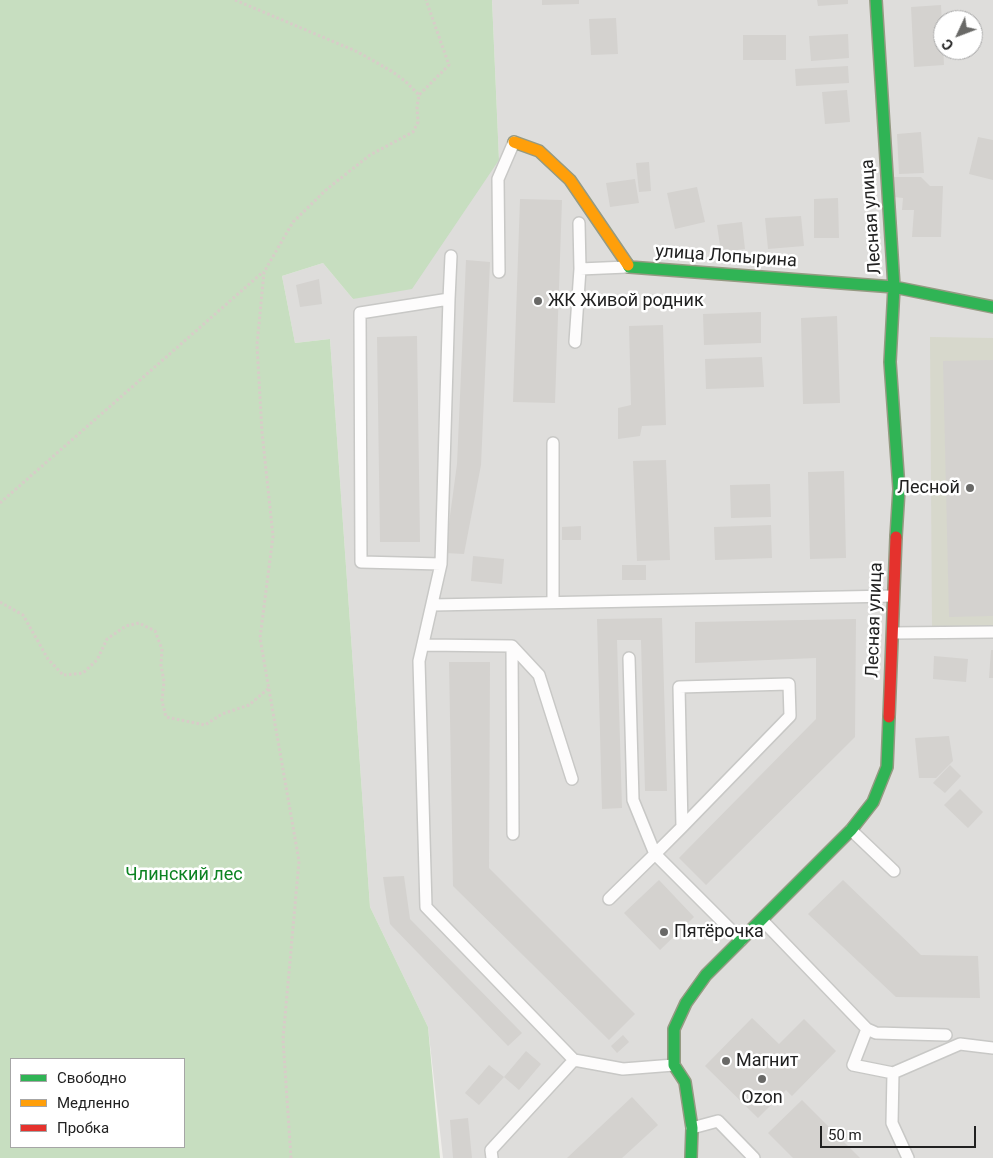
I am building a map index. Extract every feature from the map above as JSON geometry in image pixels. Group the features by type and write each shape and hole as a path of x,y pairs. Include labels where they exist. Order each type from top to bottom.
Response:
{"street":[{"name":"Лесная улица","path":"686,1156 691,1143 692,1128 685,1082 674,1065 674,1029 686,1003 706,975 852,830 873,802 887,767 899,490 890,362 894,288 876,0"},
{"name":"улица Лопырина","path":"514,142 539,151 570,180 629,267 894,288 993,307"}],"lane":[{"path":"499,272 498,179 514,142"},
{"path":"575,342 580,269 579,223"},
{"path":"451,256 441,564 419,661 426,907 574,1060 623,1069 674,1065"},
{"path":"580,269 629,267"},
{"path":"441,564 360,562 360,313 449,299"},
{"path":"552,602 553,443"},
{"path":"432,605 893,596"},
{"path":"892,633 993,632"},
{"path":"423,645 512,646 539,675 572,779"},
{"path":"512,646 513,834"},
{"path":"629,658 633,800 656,854 742,940"},
{"path":"609,899 656,854 790,716 789,684 679,687 682,827"},
{"path":"852,830 894,871"},
{"path":"762,920 866,1029 876,1033 946,1035"},
{"path":"866,1029 853,1065 893,1074 960,1044 993,1048"},
{"path":"492,1158 491,1150 574,1060"},
{"path":"893,1074 892,1123 908,1158"},
{"path":"692,1128 718,1121 754,1158"}],"path":[{"path":"235,0 358,52 405,81 419,95"},
{"path":"0,503 264,272 293,222 327,188 370,155 413,132 418,122 419,95 449,65 426,0"},
{"path":"264,272 257,346 262,432 273,536 260,638 299,862 283,1039 291,1158"},
{"path":"0,602 23,615 48,659 63,675 83,673 97,660 107,639 126,626 139,623 155,631 162,649 161,665 164,682 162,701 166,717 205,724 222,714 249,705 269,688"}],"shaded area":[{"path":"492,0 993,0 993,1158 443,1158 428,1027 370,907 330,339 295,343 282,276 323,263 353,299 499,160"},
{"name":"Лесной","path":"930,337 993,338 993,632 932,629"}],"green space":[{"name":"Члинский лес","path":"0,0 492,0 499,160 412,289 353,299 323,263 282,276 295,343 330,339 370,907 428,1027 440,1158 0,1158"}],"building":[{"path":"542,0 579,0 579,4 542,5"},
{"path":"817,0 848,0 848,4 818,6"},
{"path":"941,5 941,10 933,10 933,60 944,60 944,65 914,67 911,7"},
{"path":"616,18 618,54 591,55 589,19"},
{"path":"848,34 849,58 811,61 809,36"},
{"path":"743,35 786,35 786,60 743,60"},
{"path":"848,66 849,83 796,86 795,69"},
{"path":"847,90 850,122 825,124 822,92"},
{"path":"921,132 924,173 899,174 897,134"},
{"path":"978,137 993,140 993,180 969,174"},
{"path":"649,162 651,191 639,192 636,163"},
{"path":"893,177 921,177 930,186 943,186 941,237 912,237 914,210 902,210 903,198 894,197"},
{"path":"635,179 639,203 610,207 606,183"},
{"path":"697,187 705,222 675,229 667,193"},
{"path":"838,198 839,238 814,238 814,199"},
{"name":"ЖК Живой родник","path":"520,199 562,200 555,403 513,402"},
{"path":"801,216 804,246 768,249 765,218"},
{"path":"742,222 745,249 721,252 717,225"},
{"path":"466,260 490,262 481,465 464,554 445,553 457,464"},
{"path":"319,279 322,304 300,307 296,285"},
{"path":"761,312 761,343 704,345 703,314"},
{"path":"837,316 840,403 803,404 801,318"},
{"path":"663,325 666,425 642,426 640,436 618,439 618,408 631,405 629,326"},
{"path":"417,336 420,542 380,542 377,337"},
{"path":"762,357 764,387 706,389 705,359"},
{"name":"Лесной","path":"993,360 993,616 949,617 943,361"},
{"path":"666,460 670,560 637,561 633,461"},
{"path":"844,471 846,558 810,559 808,472"},
{"path":"770,484 771,517 731,518 730,485"},
{"path":"771,525 772,558 715,560 714,527"},
{"path":"581,526 581,540 562,540 562,527"},
{"path":"473,556 504,559 502,584 471,581"},
{"path":"622,565 646,565 646,580 622,580"},
{"path":"662,618 667,791 645,791 641,640 617,640 622,808 602,809 597,619"},
{"path":"856,619 855,737 706,885 679,858 816,719 816,658 695,663 695,622"},
{"path":"991,650 993,650 993,678 989,678"},
{"path":"934,656 968,659 966,682 933,679"},
{"path":"449,662 490,662 489,868 635,1014 609,1040 453,886"},
{"path":"949,736 953,761 936,778 919,778 915,738"},
{"path":"950,765 961,776 945,793 933,783"},
{"path":"960,789 983,812 968,828 944,805"},
{"path":"404,876 410,919 522,1033 508,1046 390,924 383,877"},
{"path":"659,880 694,917 660,950 624,913"},
{"path":"843,880 921,955 978,956 980,998 896,997 808,914"},
{"path":"752,1018 779,1044 804,1019 836,1051 792,1096 786,1090 758,1118 705,1066"},
{"path":"623,1035 629,1042 617,1053 611,1046"},
{"path":"526,1051 541,1064 519,1090 504,1077"},
{"path":"489,1065 504,1077 479,1105 465,1093"},
{"path":"632,1097 658,1125 622,1158 567,1158"},
{"path":"802,1100 860,1158 793,1158 768,1133"},
{"path":"468,1118 472,1158 453,1158 450,1120"}],"traffic: fast":[{"path":"876,0 894,287 890,362 899,489 896,537"},
{"path":"628,265 629,267 894,287 993,307"},
{"path":"691,1158 692,1128 685,1082 674,1065 674,1029 686,1003 706,975 851,830 873,802 887,767 889,717"}],"traffic: slow":[{"path":"514,142 539,151 570,180 628,265"}],"traffic: jam":[{"path":"889,717 896,537"}],"place":[{"name":"ЖК Живой родник","path":"538,301"},
{"name":"Лесной","path":"970,488"},
{"name":"Пятёрочка","path":"664,932"},
{"name":"Магнит","path":"726,1061"},
{"name":"Ozon","path":"762,1079"}]}
